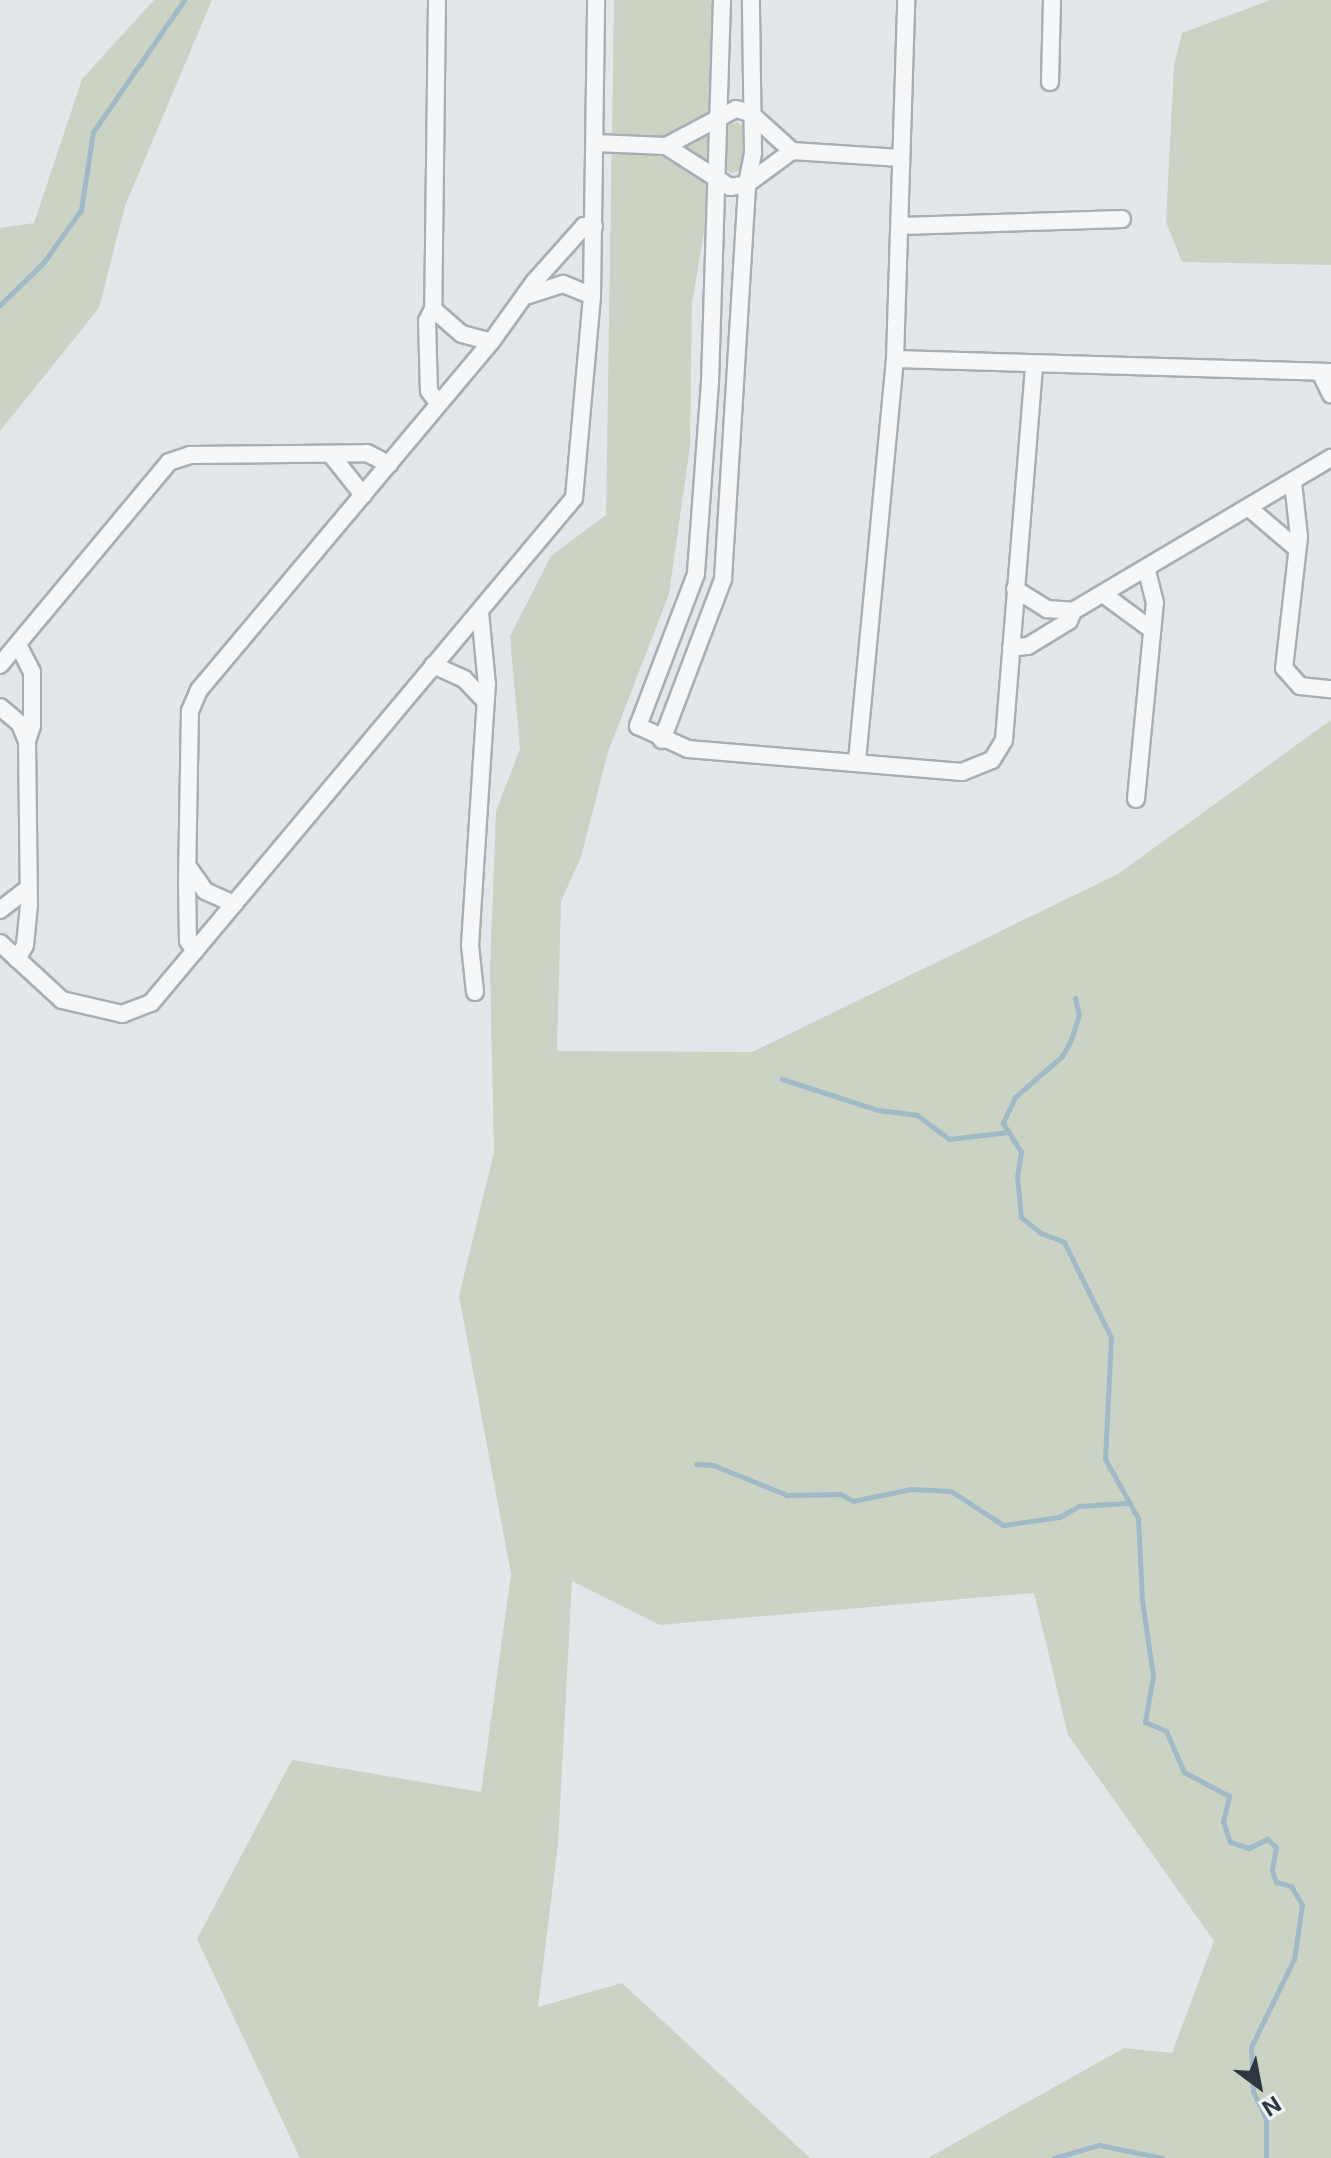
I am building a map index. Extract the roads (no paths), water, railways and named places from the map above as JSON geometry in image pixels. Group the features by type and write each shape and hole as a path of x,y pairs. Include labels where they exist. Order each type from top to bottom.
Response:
{"street":[{"path":"437,0 433,309 427,321 429,391 438,403"},
{"path":"0,943 62,1000 122,1014 151,1003 574,498 592,296 596,0"},
{"path":"722,0 720,116 714,151 718,183 696,574 638,726 662,740 688,749 962,772 986,765 1004,740 1034,364"},
{"path":"662,740 723,579 747,184 753,152 750,113 751,0"},
{"path":"857,761 895,359 902,226 906,0"},
{"path":"1050,82 1052,0"},
{"path":"595,143 666,146 736,109 750,113 792,151 901,158"},
{"path":"666,146 718,183 747,184 792,151"},
{"path":"902,226 1122,219"},
{"path":"195,951 188,941 190,711 199,690 491,342 584,226 594,226"},
{"path":"529,295 563,284 592,296"},
{"path":"433,309 462,334 491,342"},
{"path":"895,359 1325,372 1331,395"},
{"path":"0,665 169,462 202,454 332,456 367,453 389,464"},
{"path":"332,456 363,495"},
{"path":"1015,589 1047,609 1073,611 1147,570 1331,458"},
{"path":"1293,482 1299,537 1295,547 1284,668 1300,686 1331,689"},
{"path":"1249,508 1295,547"},
{"path":"1136,799 1155,603 1147,570"},
{"path":"1103,594 1152,630"},
{"path":"1011,648 1028,646 1069,621 1073,611"},
{"path":"475,992 470,945 483,699 487,685 480,612"},
{"path":"17,959 25,945 27,741 32,672 18,644"},
{"path":"433,665 464,679 483,699"},
{"path":"0,707 20,724 27,741"},
{"path":"189,868 205,891 234,904"},
{"path":"0,910 26,890"}],"waterway":[{"path":"0,305 43,263 81,210 93,132 184,0"},
{"path":"1075,998 1079,1015 1062,1056 1015,1097 1003,1123 1021,1152 1017,1177 1021,1217 1041,1233 1064,1242 1111,1337 1105,1459 1138,1518 1142,1600 1153,1676 1145,1722 1166,1731 1184,1772 1229,1796 1223,1821 1230,1842 1249,1848 1267,1839 1276,1847 1272,1870 1276,1882 1291,1886 1302,1905 1294,1959 1251,2047 1253,2091 1266,2119 1266,2158"},
{"path":"782,1079 878,1110 917,1115 949,1139 1009,1132"},
{"path":"696,1464 713,1465 787,1495 840,1494 853,1501 911,1489 951,1491 1003,1525 1059,1517 1079,1506 1128,1503"},
{"path":"1054,2158 1099,2145 1163,2158"}]}
